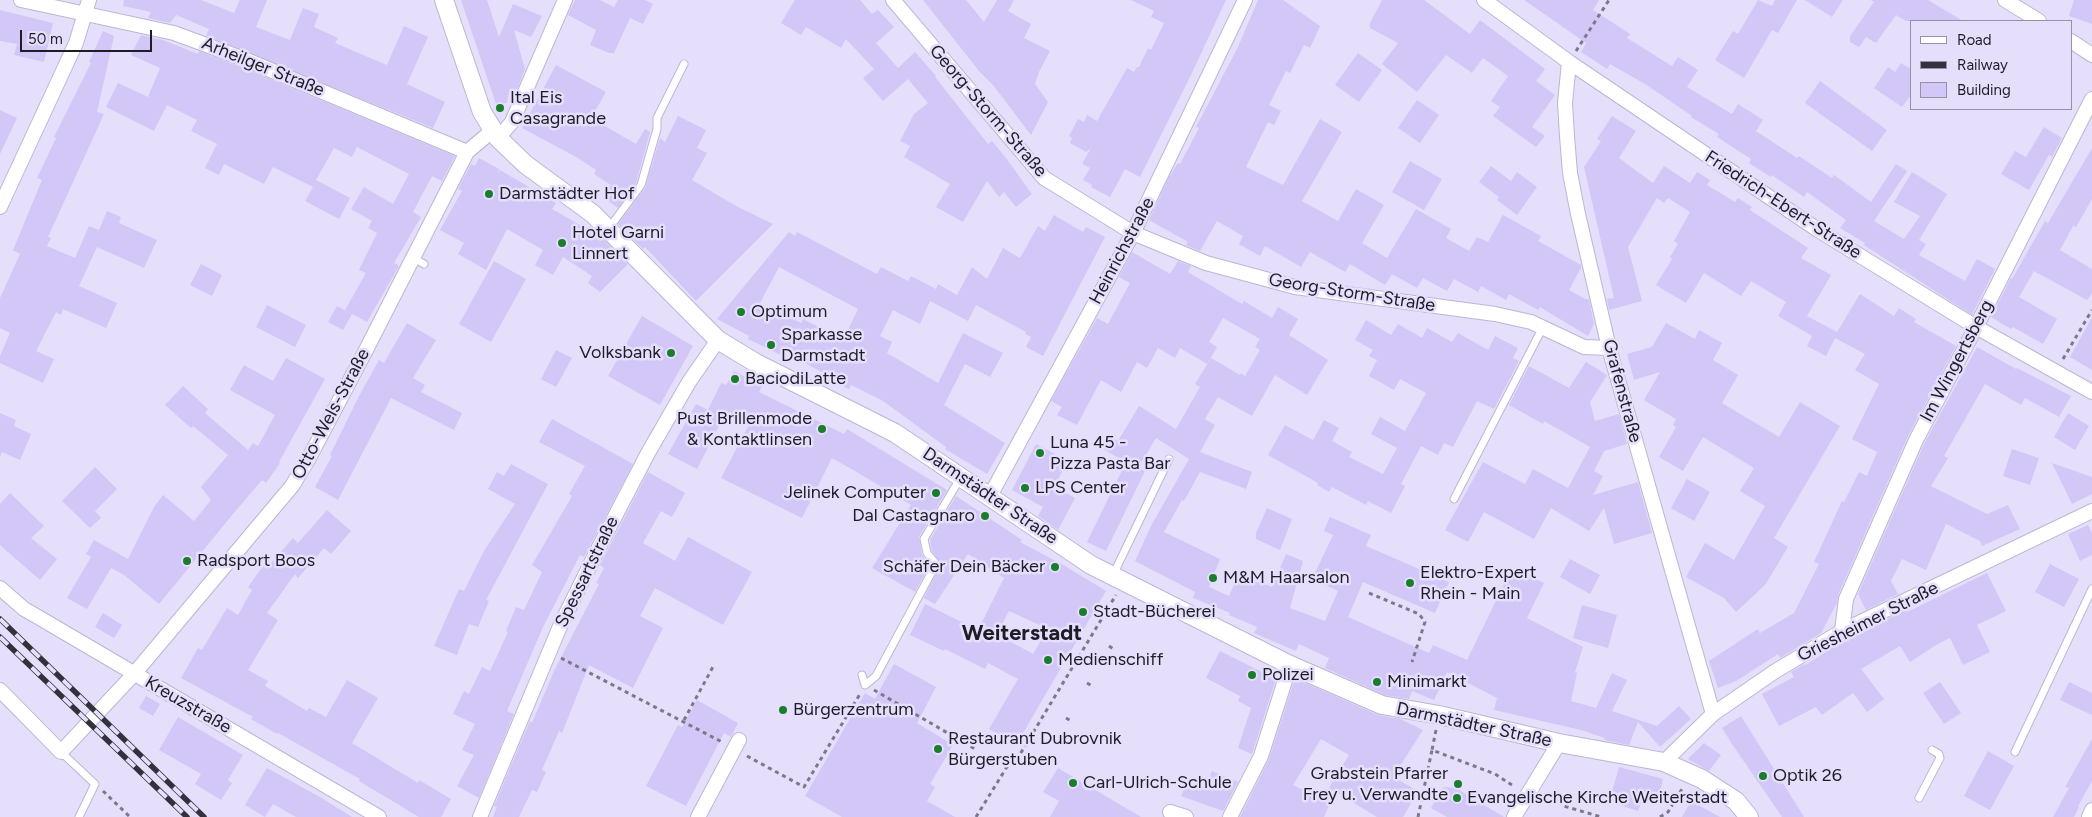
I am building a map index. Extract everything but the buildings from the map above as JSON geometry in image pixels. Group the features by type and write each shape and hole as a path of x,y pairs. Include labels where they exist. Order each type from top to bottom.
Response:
{"street":[{"name":"Arheilger Straße","path":"21,0 174,33 217,48 467,152"},
{"path":"0,207 76,43 90,0"},
{"name":"Darmstädter Straße","path":"444,0 482,112 495,134 525,164 593,214 718,340 756,363 895,433 1091,565 1290,665 1382,705 1559,743 1664,762 1691,774 1736,801 1749,817"},
{"name":"Otto-Wels-Straße","path":"61,752 134,674 292,486 419,261 467,152 512,122 564,0"},
{"name":"Georg-Storm-Straße","path":"893,0 1044,178 1133,233 1206,263 1295,287 1495,314 1531,322 1584,347 1609,348"},
{"name":"Heinrichstraße","path":"990,496 1133,233 1245,0"},
{"name":"Friedrich-Ebert-Straße","path":"1484,0 1569,62 1818,230 1976,327 2092,392"},
{"path":"2004,0 2037,20"},
{"path":"2072,42 2092,54"},
{"name":"Grafenstraße","path":"1569,62 1565,103 1570,174 1609,348 1713,714"},
{"name":"Im Wingertsberg","path":"1842,631 1846,599 1912,449 2092,99"},
{"name":"Spessartstraße","path":"480,817 549,652 596,552 648,453 689,382 718,340"},
{"name":"Griesheimer Straße","path":"1664,762 1713,714 1774,672 1842,631 2092,511"},
{"name":"Kreuzstraße","path":"0,588 24,609 379,817"},
{"path":"1230,817 1261,756 1290,665"},
{"path":"0,690 61,752"},
{"path":"1514,817 1559,743"},
{"path":"698,817 737,744"},
{"path":"2088,817 2092,810"},
{"path":"1170,812 1186,817"}],"lane":[{"path":"609,229 641,184 657,129 657,118 684,64"},
{"path":"1454,499 1543,328"},
{"path":"1118,579 1169,459"},
{"path":"862,675 865,685 876,676 936,564 927,553 924,539 961,476"},
{"path":"2016,752 2092,589"},
{"path":"1919,798 1940,758 1932,750"},
{"path":"61,752 95,784 79,817"}],"path":[{"path":"1569,62 1609,0"},
{"path":"2055,371 2092,310"},
{"path":"976,817 1013,758 1019,756 1118,579"},
{"path":"1369,593 1419,614 1426,622 1412,662"},
{"path":"1109,646 1115,650"},
{"path":"549,652 684,720 737,744 804,788 865,685 975,749"},
{"path":"684,720 714,665"},
{"path":"1087,683 1094,686"},
{"path":"1418,817 1439,716"},
{"path":"1066,718 1073,722"},
{"path":"1432,750 1495,774 1564,806 1601,817"},
{"path":"1660,817 1668,812 1691,774"},
{"path":"95,784 130,817"}],"railway":[{"path":"0,619 204,817"},
{"path":"0,637 187,817"}],"place":[{"name":"Ital Eis Casagrande","path":"500,108"},
{"name":"Darmstädter Hof","path":"489,194"},
{"name":"Hotel Garni Linnert","path":"562,243"},
{"name":"Optimum","path":"741,312"},
{"name":"Sparkasse Darmstadt","path":"771,345"},
{"name":"Volksbank","path":"671,353"},
{"name":"BaciodiLatte","path":"735,379"},
{"name":"Pust Brillenmode & Kontaktlinsen","path":"822,429"},
{"name":"Luna 45 - Pizza Pasta Bar","path":"1040,453"},
{"name":"LPS Center","path":"1025,488"},
{"name":"Jelinek Computer","path":"936,493"},
{"name":"Dal Castagnaro","path":"985,516"},
{"name":"Radsport Boos","path":"187,561"},
{"name":"Schäfer Dein Bäcker","path":"1055,567"},
{"name":"M&M Haarsalon","path":"1213,578"},
{"name":"Elektro-Expert Rhein - Main","path":"1410,583"},
{"name":"Stadt-Bücherei","path":"1083,612"},
{"name":"Medienschiff","path":"1048,660"},
{"name":"Polizei","path":"1252,675"},
{"name":"Minimarkt","path":"1377,682"},
{"name":"Bürgerzentrum","path":"783,710"},
{"name":"Restaurant Dubrovnik Bürgerstuben","path":"938,749"},
{"name":"Optik 26","path":"1763,776"},
{"name":"Carl-Ulrich-Schule","path":"1073,783"},
{"name":"Grabstein Pfarrer Frey u. Verwandte","path":"1458,784"},
{"name":"Evangelische Kirche Weiterstadt","path":"1457,798"}],"district":[{"name":"Weiterstadt","path":"1022,634"}]}
